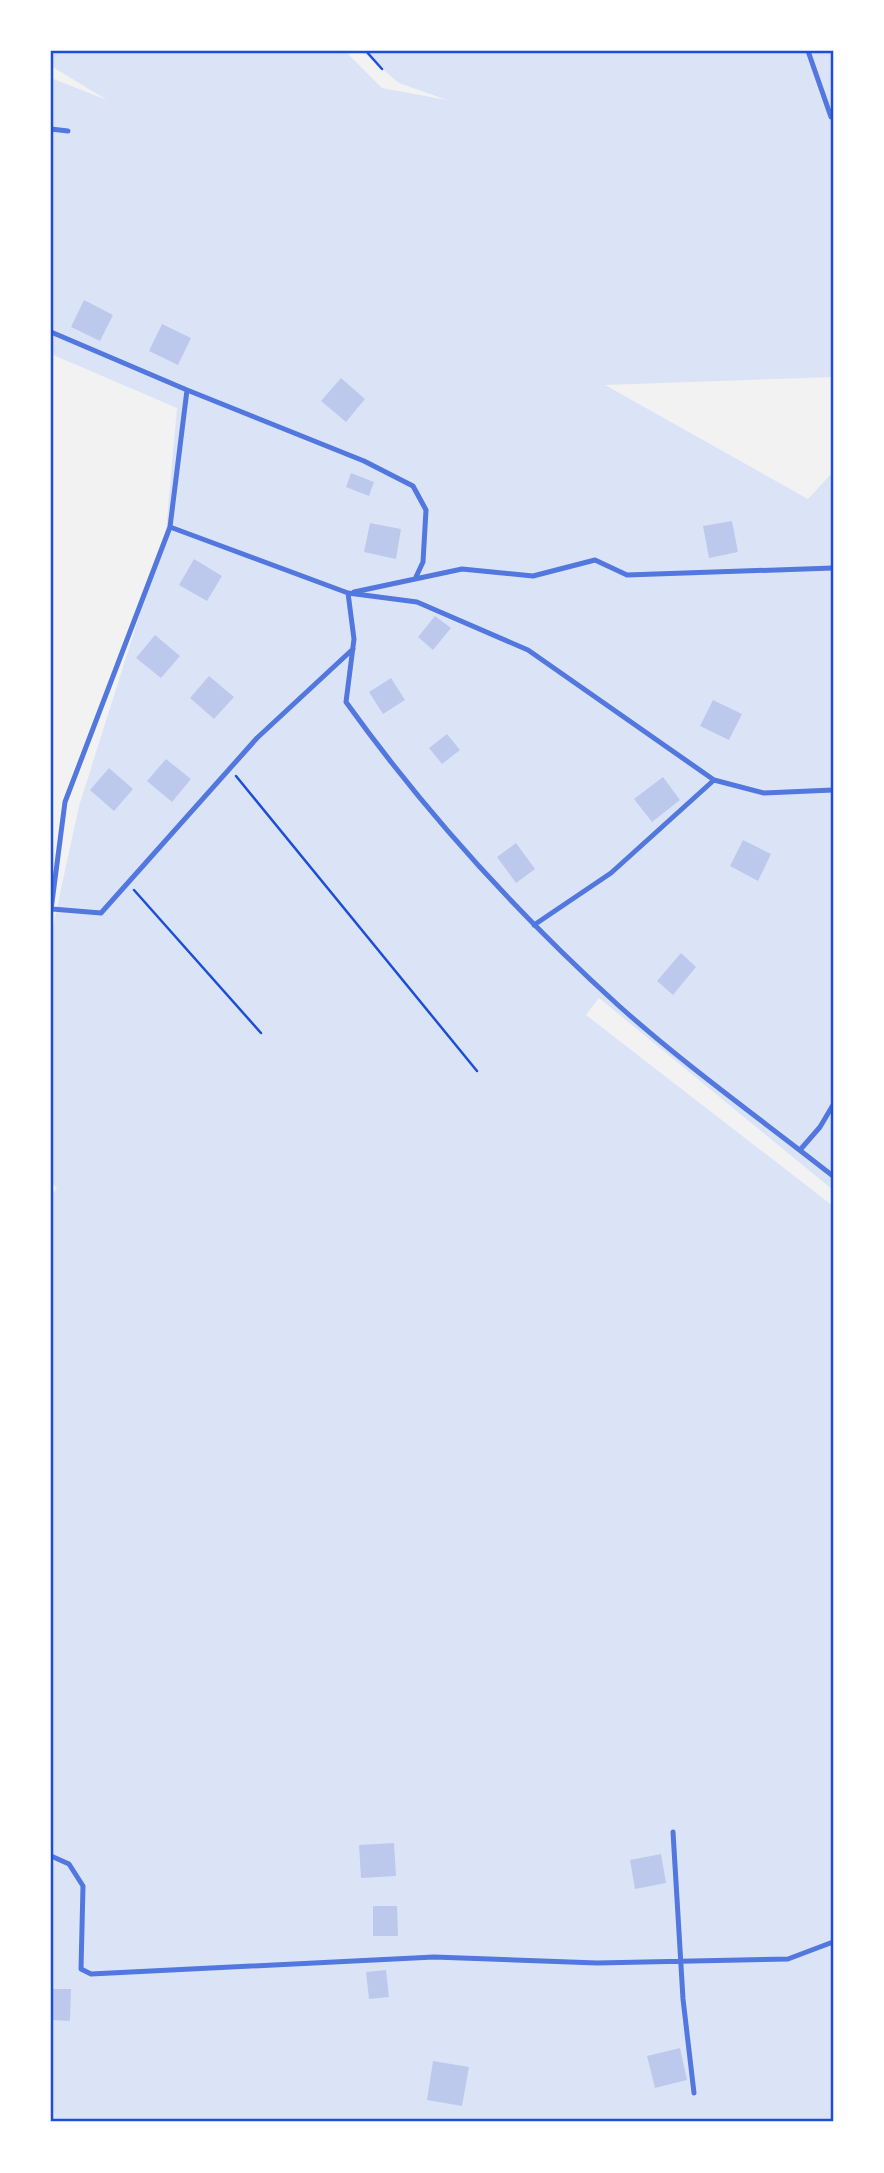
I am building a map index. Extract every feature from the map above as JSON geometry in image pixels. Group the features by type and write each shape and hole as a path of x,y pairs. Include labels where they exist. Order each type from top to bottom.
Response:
{"lane":[{"path":"808,51 831,117"},
{"path":"51,129 68,131"},
{"path":"51,332 364,461 414,486 426,510 423,562 415,579"},
{"path":"187,390 170,527 65,803 51,910 101,913 229,768 275,720 353,649"},
{"path":"170,527 348,593 417,602 528,650 713,780 764,793 832,790 833,781"},
{"path":"348,593 462,569 533,576 595,560 627,575 833,568"},
{"path":"348,593 353,649 346,702 398,775 534,925 620,1006 833,1176"},
{"path":"534,925 611,873 713,780"},
{"path":"800,1150 820,1127 833,1105"},
{"path":"673,1832 681,1961 694,2092"},
{"path":"51,1856 69,1864 83,1886 81,1969 91,1974 434,1957 597,1963 788,1959 833,1942"}],"path":[{"path":"366,51 382,69"},
{"path":"229,768 477,1071"},
{"path":"127,883 261,1033"}],"shaded area":[{"path":"51,51 345,51 382,88 447,100 399,83 361,51 833,51 833,377 605,385 808,499 833,472 833,1190 599,998 586,1015 833,1206 833,2122 51,2122 51,1194 57,1189 51,1181 51,935 79,806 166,531 177,408 51,354 51,78 107,100 51,66"}],"building":[{"path":"84,300 113,315 100,341 71,327"},
{"path":"162,324 191,338 178,365 149,351"},
{"path":"341,378 365,399 346,422 321,401"},
{"path":"351,473 374,482 369,496 346,487"},
{"path":"732,521 738,552 709,558 703,526"},
{"path":"370,523 401,529 396,559 364,552"},
{"path":"194,559 222,576 207,601 179,585"},
{"path":"435,616 451,628 433,650 418,637"},
{"path":"155,635 180,656 161,678 136,658"},
{"path":"209,676 234,697 214,719 190,698"},
{"path":"391,678 405,700 383,714 369,692"},
{"path":"713,700 742,714 729,740 700,726"},
{"path":"447,734 460,750 442,764 429,748"},
{"path":"166,759 191,779 172,802 147,781"},
{"path":"109,768 133,789 114,811 90,790"},
{"path":"663,777 680,800 652,822 634,799"},
{"path":"743,840 771,854 758,881 730,866"},
{"path":"516,843 535,869 516,883 497,857"},
{"path":"681,953 696,967 673,995 657,981"},
{"path":"394,1843 396,1876 361,1878 359,1845"},
{"path":"661,1854 666,1883 635,1889 630,1860"},
{"path":"373,1906 397,1906 398,1936 373,1936"},
{"path":"386,1970 389,1997 369,1999 366,1972"},
{"path":"51,1989 71,1989 70,2021 51,2020"},
{"path":"680,2048 687,2080 655,2088 647,2056"},
{"path":"433,2061 469,2067 462,2106 427,2100"}]}
